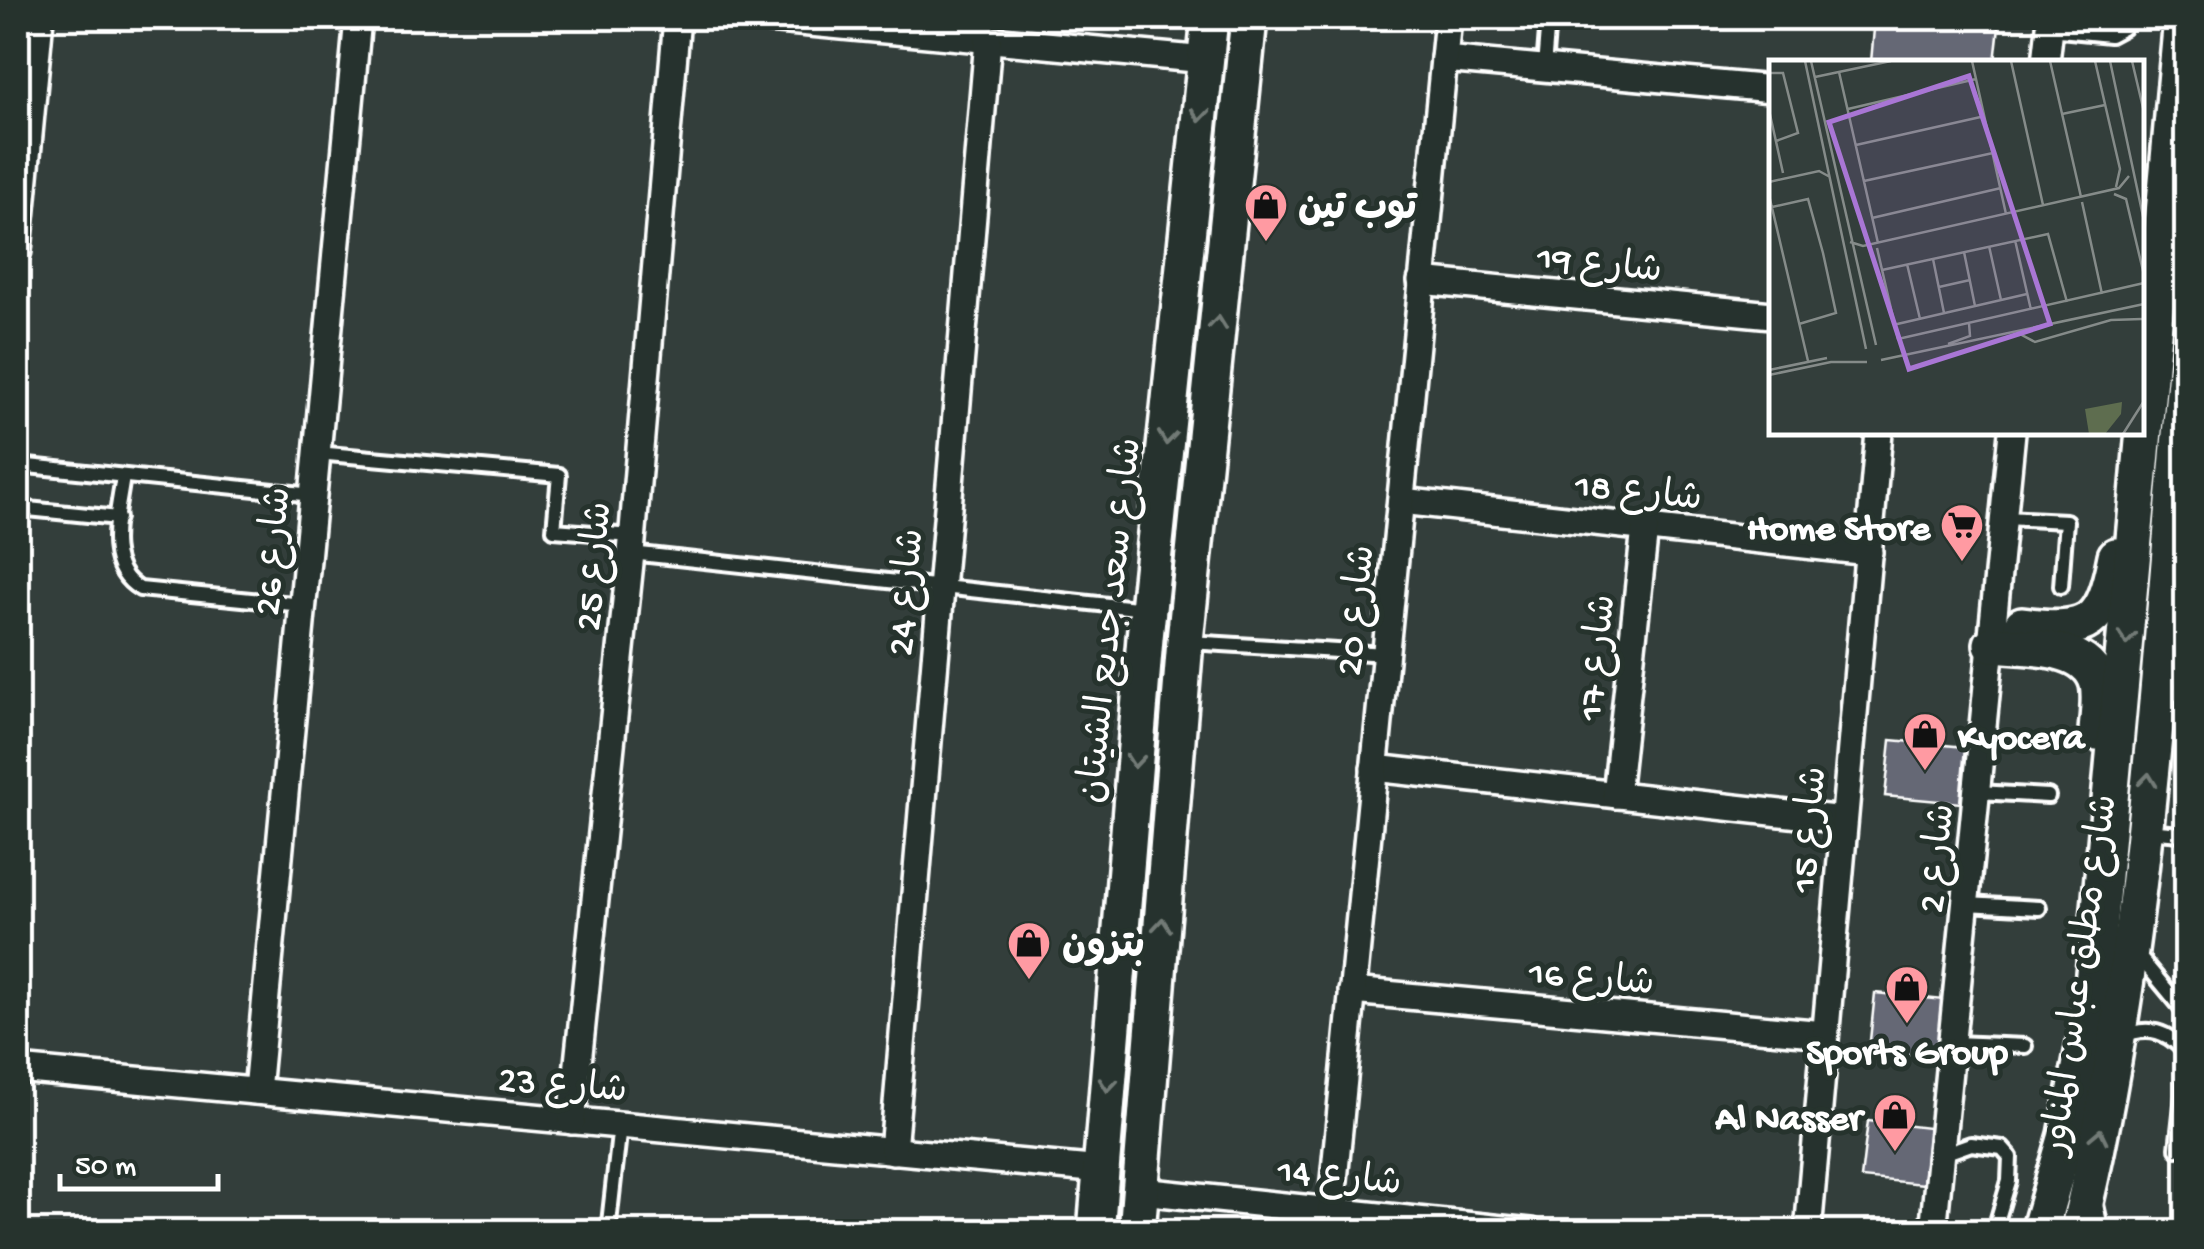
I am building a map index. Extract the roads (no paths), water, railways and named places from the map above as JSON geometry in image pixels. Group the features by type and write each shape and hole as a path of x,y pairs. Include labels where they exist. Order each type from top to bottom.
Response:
{"street":[{"path":"18,251 40,18"},
{"name":"شارع 26","path":"257,1091 358,18"},
{"name":"شارع 25","path":"572,1121 631,545 677,18"},
{"path":"756,18 946,26 988,40 1206,60"},
{"name":"شارع سعد جديع الشيتان","path":"1096,1232 1146,624 1210,18"},
{"path":"1137,1232 1192,573 1249,18"},
{"name":"شارع 20","path":"1331,1211 1448,18"},
{"name":"شارع مطلق عباس المناور","path":"2039,1232 2066,1134 2090,1017 2182,18"},
{"path":"2046,60 2050,24"},
{"name":"شارع 24","path":"893,1151 988,40"},
{"path":"1444,59 1769,89"},
{"name":"شارع 19","path":"1422,281 1769,315"},
{"name":"شارع مطلق عباس المناور","path":"2086,1229 2088,1186 2118,1039 2169,664 2172,517 2186,370"},
{"name":"شارع 15","path":"1808,1232 1879,435"},
{"name":"شارع 2","path":"1933,1232 2012,435"},
{"path":"1994,633 2078,628 2096,618 2108,598 2124,514 2142,470"},
{"name":"شارع 18","path":"1402,501 1869,552"},
{"name":"شارع 17","path":"1616,795 1645,528"},
{"path":"1154,568 1158,580 1169,587 1183,585 1192,573"},
{"path":"1146,624 1178,632 1186,641"},
{"path":"1994,633 2078,658 2091,669 2098,684 2095,815 2105,870"},
{"path":"1374,768 1844,820"},
{"name":"شارع 16","path":"1352,991 1825,1034"},
{"name":"شارع 23","path":"18,1069 1102,1170"},
{"name":"شارع 14","path":"1141,1191 1531,1232"}],"lane":[{"path":"1544,68 1548,18"},
{"path":"2050,24 2110,35 2123,28 2124,18"},
{"path":"317,453 560,474 554,530 631,545 941,588 1146,624"},
{"path":"18,465 313,495"},
{"path":"123,476 115,561 123,579 140,589 304,604"},
{"path":"18,508 118,518"},
{"path":"2172,517 2175,567 2182,591"},
{"path":"2005,518 2066,521 2061,586"},
{"path":"1186,641 1386,654"},
{"path":"1978,792 2048,796"},
{"path":"2144,831 2182,834"},
{"path":"1967,904 2039,908"},
{"path":"2130,944 2186,1013"},
{"path":"2118,1039 2132,1032 2162,1032 2186,1054"},
{"path":"1954,1043 2025,1046"},
{"path":"2177,1149 2186,1068"},
{"path":"608,1232 620,1125"},
{"path":"1943,1154 1971,1144 2002,1148 2010,1157 2009,1181 1994,1232"}],"place":[{"name":"توب تين","path":"1266,243"},
{"name":"Home Store","path":"1962,563"},
{"name":"Kyocera","path":"1925,772"},
{"name":"بتزون","path":"1029,981"},
{"name":"Sports Group","path":"1907,1025"},
{"name":"Al Nasser","path":"1895,1153"}]}
